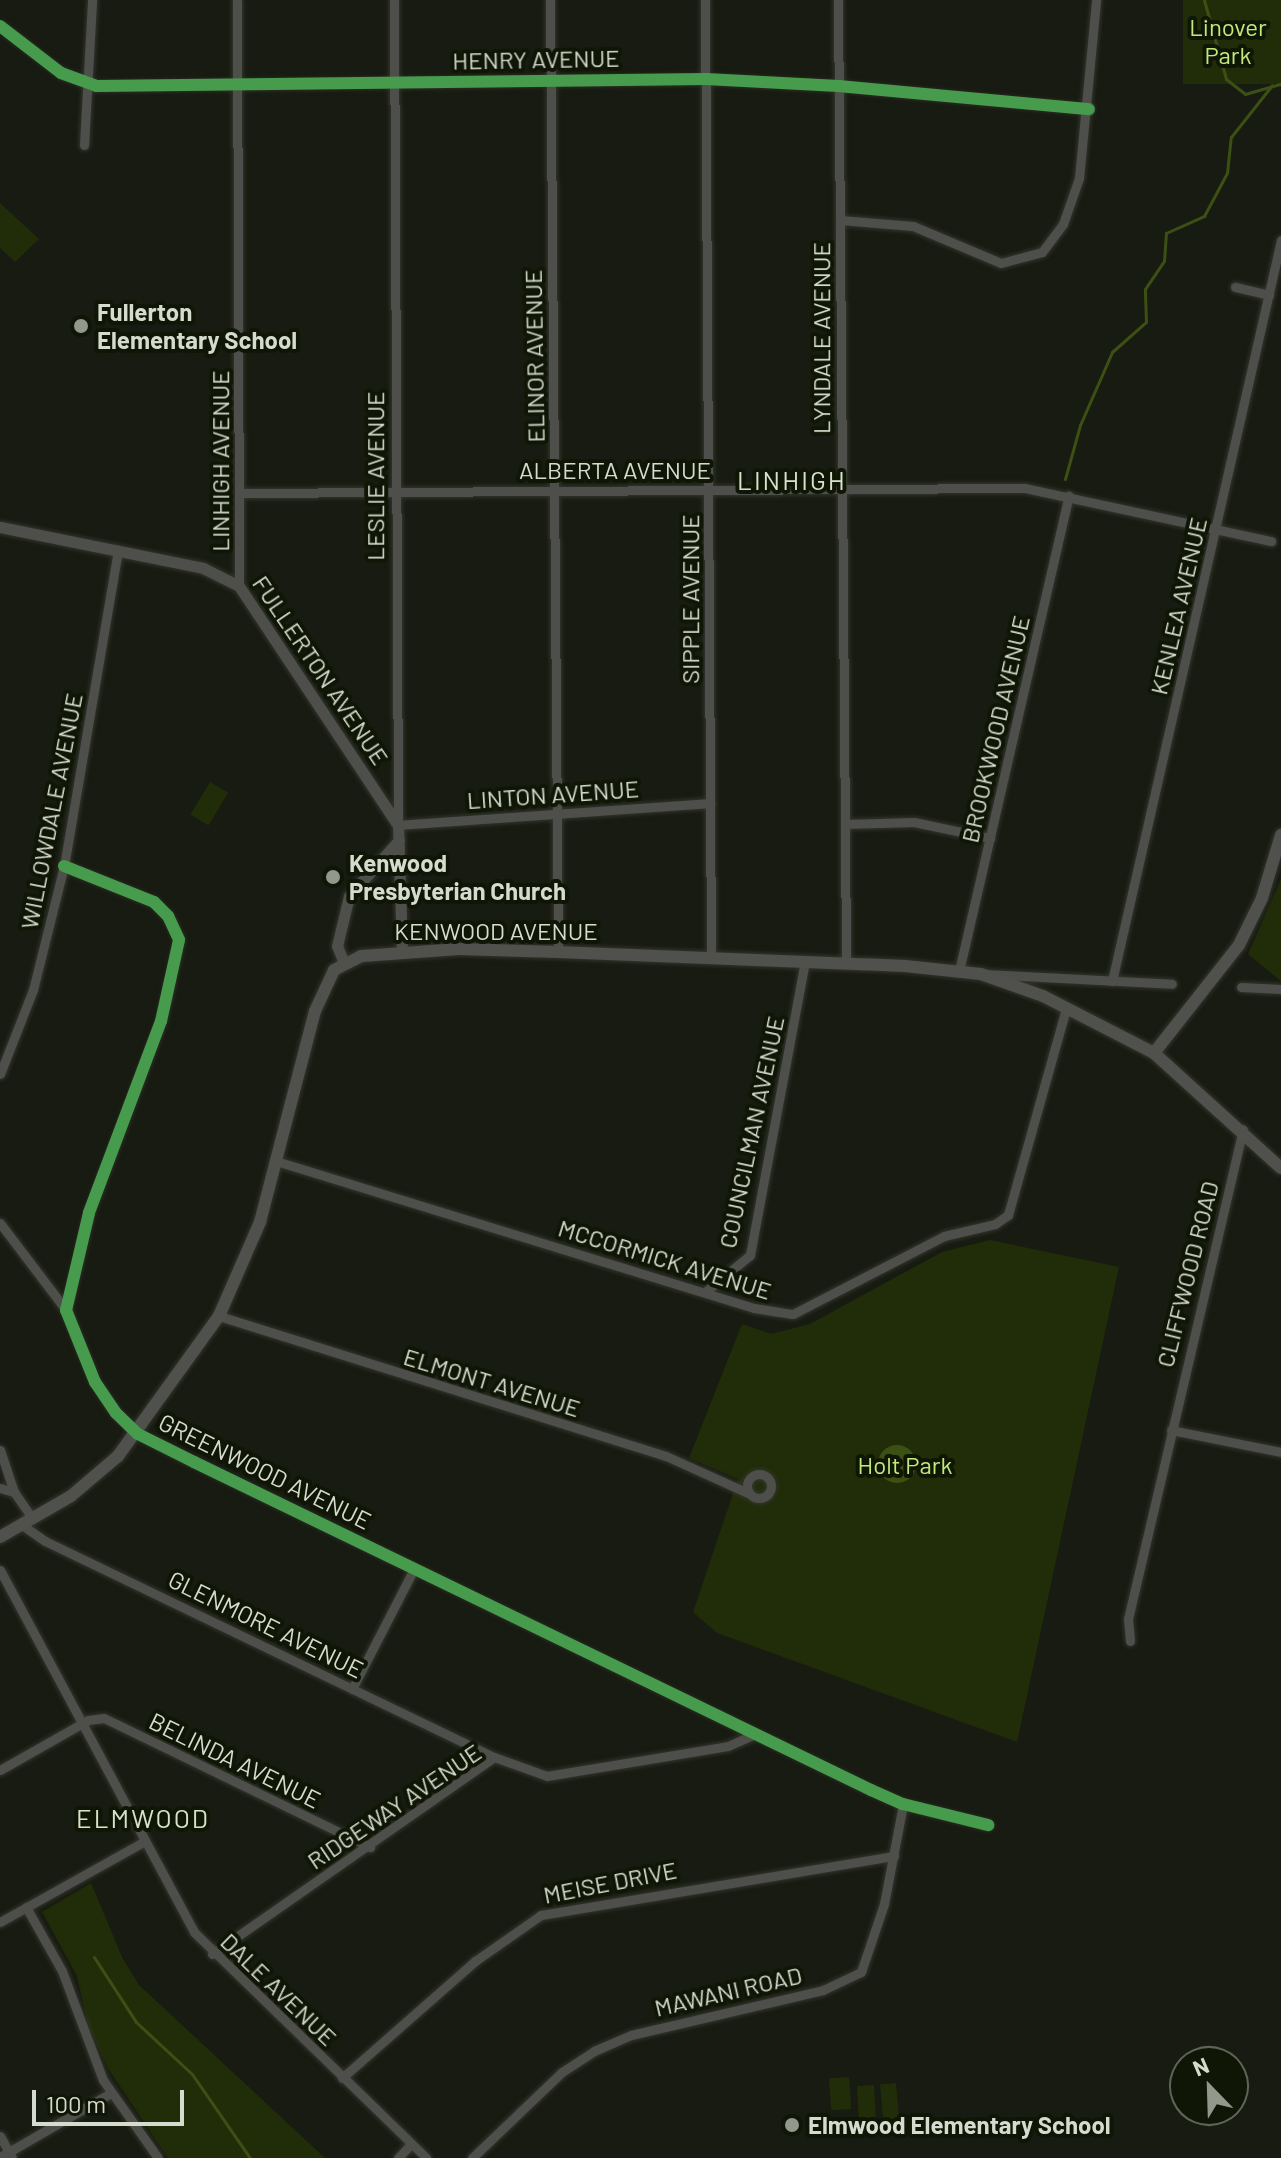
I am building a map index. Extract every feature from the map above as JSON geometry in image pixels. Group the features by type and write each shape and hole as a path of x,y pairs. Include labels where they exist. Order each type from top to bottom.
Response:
{"main road":[{"path":"1154,1053 1239,945 1262,898 1281,835"},
{"name":"KENWOOD AVENUE","path":"344,963 369,954 402,952 558,952 905,966 981,974 1066,1008 1154,1053 1243,1129 1281,1168"},
{"path":"0,1537 93,1479 138,1434 219,1316 260,1222 315,1011 330,975 344,963"}],"street":[{"path":"84,145 92,0"},
{"name":"LINHIGH AVENUE","path":"237,0 242,493 239,586"},
{"name":"LESLIE AVENUE","path":"394,0 398,825 402,952"},
{"name":"ELINOR AVENUE","path":"550,0 558,952"},
{"name":"SIPPLE AVENUE","path":"705,0 711,958"},
{"name":"LYNDALE AVENUE","path":"838,0 846,963"},
{"path":"840,220 913,226 1001,263 1031,257 1056,237 1071,203 1089,109 1096,0"},
{"name":"HENRY AVENUE","path":"0,26 61,73 85,84 706,79 839,86 1089,109"},
{"name":"KENLEA AVENUE","path":"1112,981 1281,240"},
{"path":"1235,287 1269,295"},
{"name":"ALBERTA AVENUE","path":"242,493 1002,487 1069,496 1271,541"},
{"name":"BROOKWOOD AVENUE","path":"959,971 1069,496"},
{"name":"FULLERTON AVENUE","path":"0,527 215,571 239,586 398,825"},
{"name":"WILLOWDALE AVENUE","path":"0,1074 33,990 64,866 118,550"},
{"name":"LINTON AVENUE","path":"398,825 710,803"},
{"path":"845,824 914,822 990,838"},
{"path":"344,963 337,946 349,896 399,840"},
{"path":"64,866 154,902 175,927 180,955 161,1021 89,1213 66,1310"},
{"name":"COUNCILMAN AVENUE","path":"705,1292 741,1267 750,1255 805,962"},
{"path":"981,974 1172,984"},
{"path":"1241,987 1281,989"},
{"name":"MCCORMICK AVENUE","path":"276,1161 705,1292 793,1314 944,1236 1004,1219 1066,1008"},
{"name":"CLIFFWOOD ROAD","path":"1130,1641 1128,1619 1243,1129"},
{"name":"GREENWOOD AVENUE","path":"0,1223 66,1310 100,1391 138,1434 903,1804 988,1825"},
{"name":"ELMONT AVENUE","path":"219,1316 666,1456 750,1494"},
{"path":"1171,1430 1281,1452"},
{"path":"0,1450 28,1522"},
{"path":"0,1488 14,1492"},
{"name":"GLENMORE AVENUE","path":"28,1522 45,1541 494,1757"},
{"path":"352,1689 414,1569"},
{"name":"DALE AVENUE","path":"0,1570 145,1841 212,1954 426,2158"},
{"name":"BELINDA AVENUE","path":"82,1724 110,1720 370,1847"},
{"path":"0,1770 82,1724"},
{"name":"RIDGEWAY AVENUE","path":"212,1954 370,1847 494,1757 547,1776 728,1746 755,1734"},
{"name":"MAWANI ROAD","path":"472,2158 562,2072 594,2051 631,2035 823,1990 857,1974 874,1941 903,1804"},
{"path":"0,1922 145,1841"},
{"name":"MEISE DRIVE","path":"342,2078 475,1961 541,1915 894,1856"},
{"path":"26,1907 55,1956 111,2093 158,2158"},
{"path":"0,2136 7,2156 111,2093"},
{"path":"398,2158 411,2144"}],"green space":[{"name":"Linover Park","path":"1183,0 1281,0 1281,84 1183,84"},
{"path":"0,203 39,239 15,262 0,248"},
{"path":"210,782 228,793 208,825 190,815"},
{"path":"1281,879 1281,981 1248,954"},
{"name":"Holt Park","path":"990,1240 1119,1267 1017,1742 717,1633 693,1612 738,1479 689,1458 742,1324 771,1334 810,1324 942,1252"},
{"path":"91,1883 123,1959 139,1985 325,2158 168,2158 109,2070 88,2026 77,1976 42,1912"},
{"path":"849,2077 851,2109 831,2110 829,2078"},
{"path":"896,2083 899,2120 883,2121 880,2084"},
{"path":"874,2085 876,2121 859,2122 857,2086"}],"shaded area":[{"path":"897,1445 910,1451 916,1464 910,1477 897,1483 884,1477 878,1464 884,1451"}],"waterway":[{"path":"1204,0 1226,79 1245,94 1281,84"},
{"path":"1065,479 1080,425 1112,352 1146,322 1145,289 1164,261 1166,233 1204,216 1227,173 1231,137 1272,85"},
{"path":"94,1957 136,2022 192,2074 250,2158"}],"cycle path":[{"path":"0,26 61,73 96,86 706,79 839,86 1089,109"},
{"path":"64,866 154,902 168,916 179,940 161,1021 89,1213 66,1310 95,1382 116,1413 138,1434 194,1462 871,1790 903,1804 988,1825"}],"place":[{"name":"Fullerton Elementary School","path":"81,326"},
{"name":"Kenwood Presbyterian Church","path":"333,877"},
{"name":"Elmwood Elementary School","path":"792,2125"}],"district":[{"name":"LINHIGH","path":"792,480"},
{"name":"ELMWOOD","path":"143,1818"}]}
